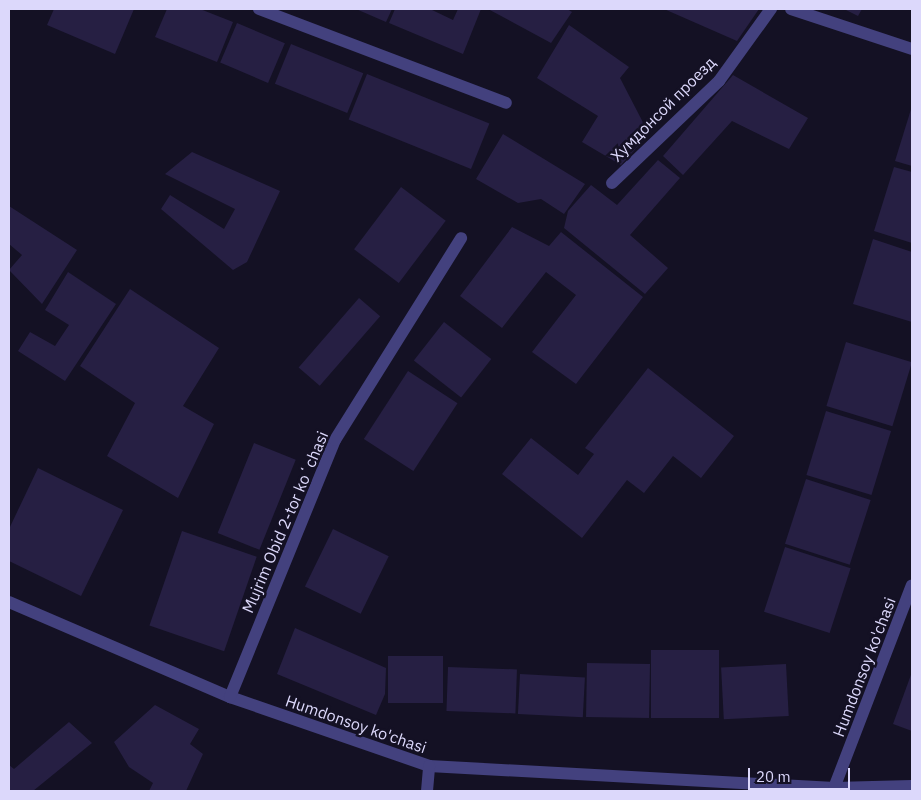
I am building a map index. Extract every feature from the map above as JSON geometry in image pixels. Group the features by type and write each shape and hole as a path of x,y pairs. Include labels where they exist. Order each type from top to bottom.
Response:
{"street":[{"path":"259,9 506,103"},
{"name":"Хумдонсой проезд","path":"612,183 720,81 770,9"},
{"path":"791,9 912,49"},
{"name":"Mujrim Obid 2-tor koʻchasi","path":"230,697 335,440 461,238"},
{"name":"Humdonsoy ko'chasi","path":"834,788 912,585"},
{"name":"Humdonsoy ko'chasi","path":"9,602 230,697 429,766 834,788 912,786"},
{"path":"427,791 429,766"}],"building":[{"path":"54,9 134,9 115,54 47,25"},
{"path":"167,9 200,9 233,22 217,62 155,37"},
{"path":"356,9 392,9 386,22"},
{"path":"395,9 430,9 453,20 458,9 481,9 463,54 389,23"},
{"path":"488,9 567,9 572,12 551,43"},
{"path":"664,9 759,9 737,41"},
{"path":"844,9 862,9 858,16"},
{"path":"237,23 285,43 268,83 220,63"},
{"path":"569,25 629,67 620,78 649,134 621,165 582,142 598,116 537,78"},
{"path":"291,44 363,73 347,113 275,84"},
{"path":"367,74 489,123 471,169 349,119"},
{"path":"733,75 808,118 789,149 732,121 683,175 663,156"},
{"path":"912,106 912,166 895,161"},
{"path":"503,134 585,184 564,214 541,199 518,203 476,179"},
{"path":"192,152 280,191 247,262 233,270 161,209 170,195 224,229 235,209 165,174"},
{"path":"658,160 680,178 630,235 668,268 645,294 564,228 568,211 591,185 617,205"},
{"path":"894,167 912,172 912,243 874,231"},
{"path":"401,187 446,221 399,283 354,249"},
{"path":"9,206 77,250 42,304 9,270 22,255 9,244"},
{"path":"512,227 549,246 561,232 643,297 576,384 532,352 576,295 546,272 502,328 460,296"},
{"path":"873,239 912,252 912,322 853,304"},
{"path":"68,272 116,304 65,381 18,351 30,332 55,346 69,325 45,310"},
{"path":"130,289 219,348 183,406 214,424 178,498 107,456 135,403 80,366"},
{"path":"359,298 380,316 320,386 299,367"},
{"path":"444,322 491,359 461,398 414,361"},
{"path":"846,342 912,362 892,426 826,406"},
{"path":"648,368 734,436 701,478 673,456 644,493 627,480 582,538 502,474 531,438 578,475 594,454 585,448"},
{"path":"408,371 457,403 413,471 364,439"},
{"path":"826,411 891,431 871,495 806,475"},
{"path":"254,443 296,460 259,550 218,533"},
{"path":"38,468 123,510 81,596 9,561 9,529"},
{"path":"806,479 871,500 850,565 785,544"},
{"path":"333,529 389,556 361,614 305,587"},
{"path":"182,531 257,557 224,651 149,626"},
{"path":"785,547 851,568 830,633 764,612"},
{"path":"295,628 386,668 385,694 376,715 277,674"},
{"path":"651,650 719,650 719,718 651,718"},
{"path":"388,656 443,656 443,703 388,703"},
{"path":"587,663 650,664 649,718 586,717"},
{"path":"786,664 789,716 724,719 721,667"},
{"path":"448,667 517,669 515,713 446,711"},
{"path":"912,672 912,731 893,724"},
{"path":"520,674 585,677 583,717 518,714"},
{"path":"155,705 199,729 190,744 203,754 186,791 149,791 153,783 129,767 114,742"},
{"path":"69,722 92,743 33,791 9,791 9,765 14,769"}]}
